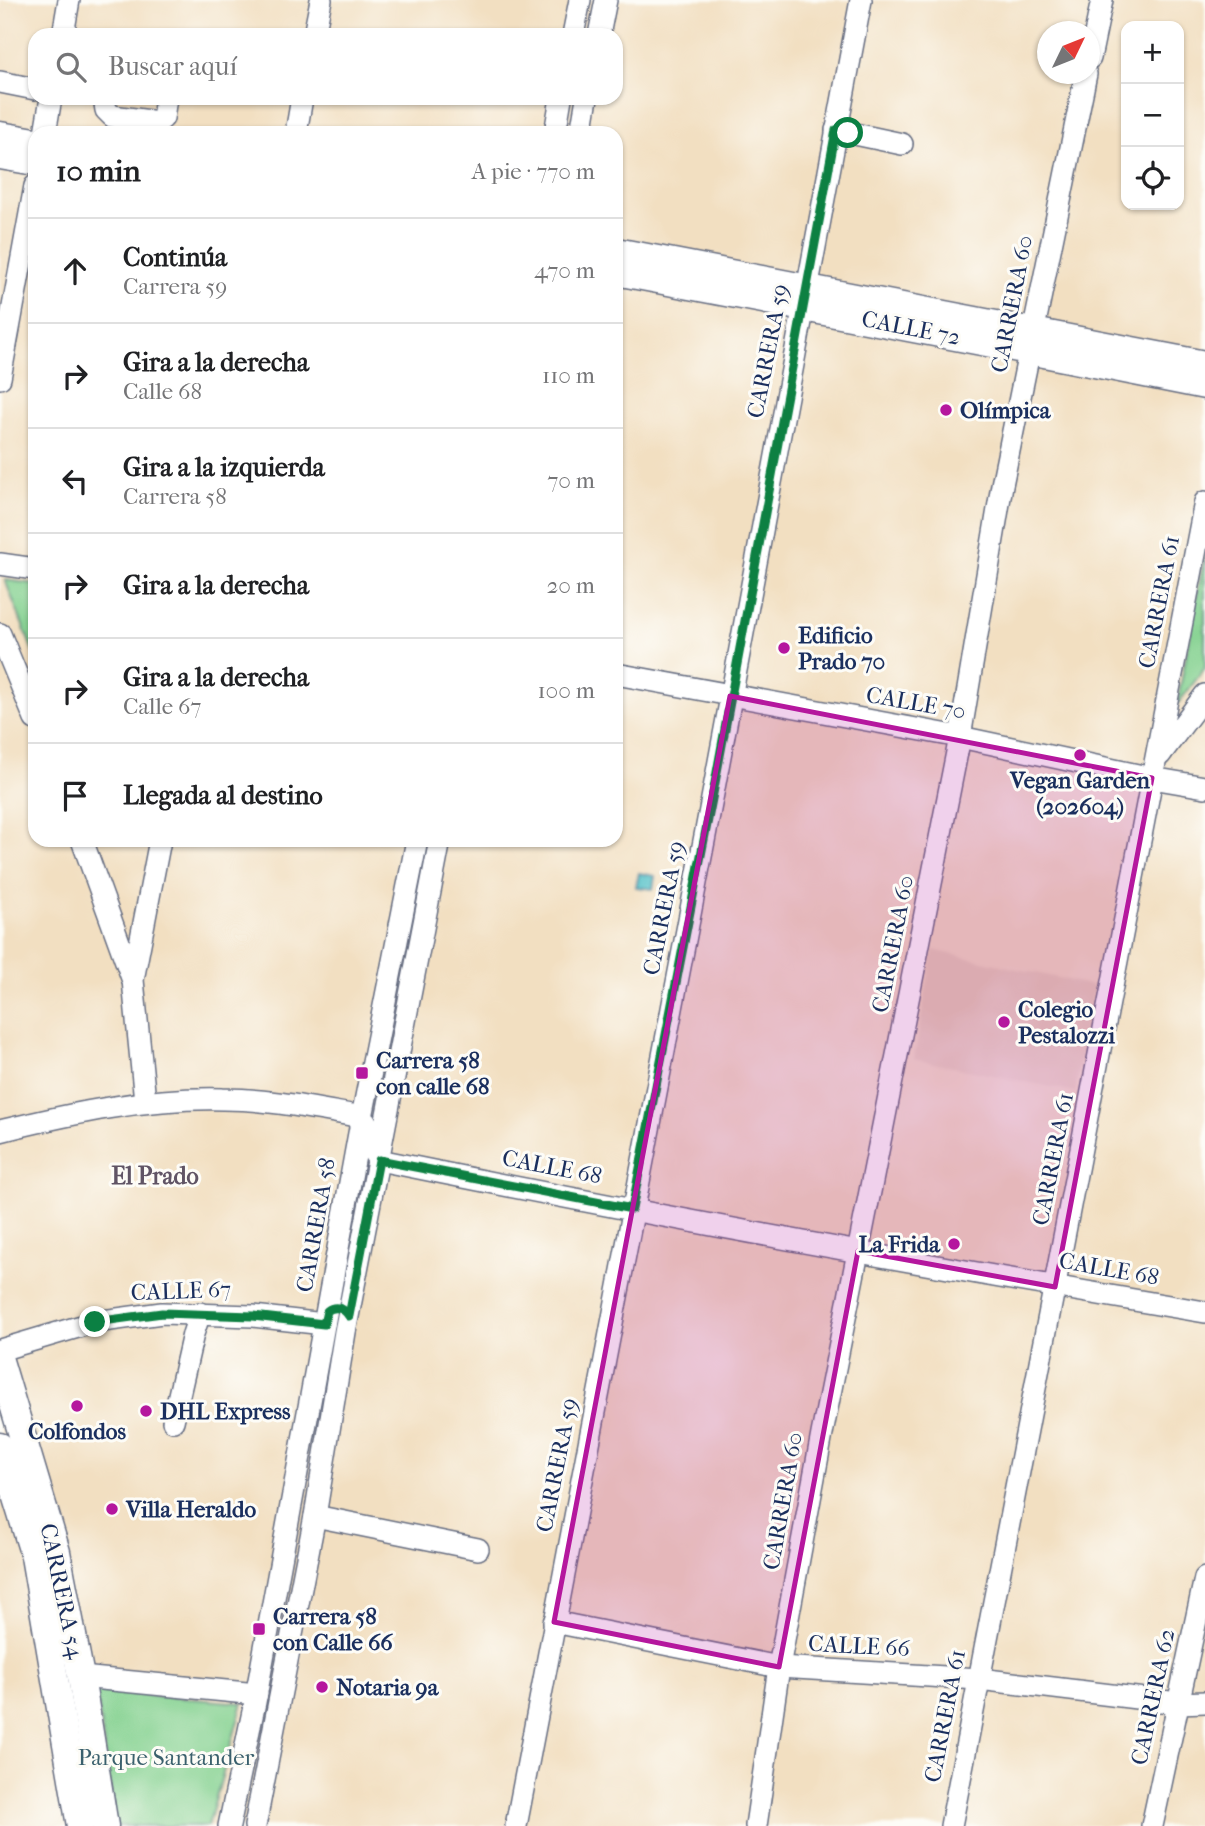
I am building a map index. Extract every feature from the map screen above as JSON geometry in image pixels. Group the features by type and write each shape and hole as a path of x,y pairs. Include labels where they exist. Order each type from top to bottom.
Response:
{"main road":[{"path":"0,135 28,140"},
{"path":"0,156 28,161"},
{"name":"CALLE 72","path":"623,253 805,297 1031,341 1205,386"},
{"name":"CALLE 72","path":"623,273 805,297"},
{"name":"CALLE 72","path":"1031,341 1205,364"},
{"name":"CARRERA 54","path":"0,1361 57,1552 71,1680 80,1826"},
{"name":"CARRERA 54","path":"0,1446 71,1680 105,1826"}],"street":[{"path":"64,28 69,0"},
{"path":"315,28 321,0"},
{"path":"574,28 580,0"},
{"name":"CARRERA 59","path":"516,1826 861,0"},
{"path":"1097,21 1101,0"},
{"path":"599,28 601,1"},
{"path":"0,82 28,88"},
{"name":"CARRERA 60","path":"756,1826 779,1667 819,1448 960,737 1002,485 1084,84"},
{"path":"46,126 50,105"},
{"path":"105,105 112,116 158,122 163,118 165,105"},
{"path":"297,126 302,105"},
{"path":"556,126 560,105"},
{"path":"582,126 586,105"},
{"path":"836,130 902,144"},
{"path":"0,377 28,224"},
{"name":"CARRERA 61","path":"951,1826 1205,502"},
{"path":"0,564 28,568"},
{"path":"0,634 26,673"},
{"name":"CALLE 70","path":"623,675 960,737 1154,769 1205,787"},
{"path":"1154,769 1205,695"},
{"path":"85,847 133,980 145,1101"},
{"path":"133,980 159,847"},
{"name":"CARRERA 58","path":"229,1826 257,1692 362,1117 416,847"},
{"path":"255,1826 315,1516 347,1324 439,847"},
{"path":"101,890 117,905 124,907 137,904 150,890"},
{"path":"0,1131 88,1110 145,1101 224,1098 299,1106 362,1117 369,1125 372,1150 379,1160"},
{"name":"CALLE 68","path":"379,1160 858,1251 1205,1312"},
{"name":"CALLE 67","path":"0,1350 95,1322 162,1313 325,1321 333,1334 347,1324"},
{"path":"173,1421 200,1313"},
{"path":"315,1516 478,1549"},
{"name":"CARRERA 62","path":"1152,1826 1205,1578"},
{"name":"CALLE 66","path":"554,1622 779,1667 979,1679 1178,1703 1205,1702"},
{"path":"71,1680 257,1692 269,1700 281,1696"}],"highlighted area":[{"path":"730,696 1152,778 1055,1287 858,1251 779,1667 554,1622"}],"shaded area":[{"name":"Colegio Pestalozzi","path":"933,950 1094,986 1075,1092 914,1059"}],"green space":[{"path":"1205,553 1205,668 1177,705"},
{"path":"5,580 28,583 28,639"},
{"name":"Parque Santander","path":"96,1691 243,1703 208,1826 116,1826"}],"water":[{"path":"639,873 655,876 653,889 636,887"}],"place":[{"name":"Olímpica","path":"946,410"},
{"name":"Edificio Prado 70","path":"784,648"},
{"name":"Vegan Garden (202604)","path":"1080,755"},
{"name":"Colegio Pestalozzi","path":"1004,1022"},
{"name":"Carrera 58 con calle 68","path":"362,1073"},
{"name":"La Frida","path":"954,1244"},
{"name":"Colfondos","path":"77,1406"},
{"name":"DHL Express","path":"146,1411"},
{"name":"Villa Heraldo","path":"112,1509"},
{"name":"Carrera 58 con Calle 66","path":"259,1629"},
{"name":"Notaria 9a","path":"322,1687"}],"district":[{"name":"El Prado","path":"155,1176"}],"route":[{"path":"95,1322 162,1313 200,1313 324,1324 327,1311 332,1308 343,1309 349,1316 379,1160 632,1209 712,799 836,130 848,133"}]}
